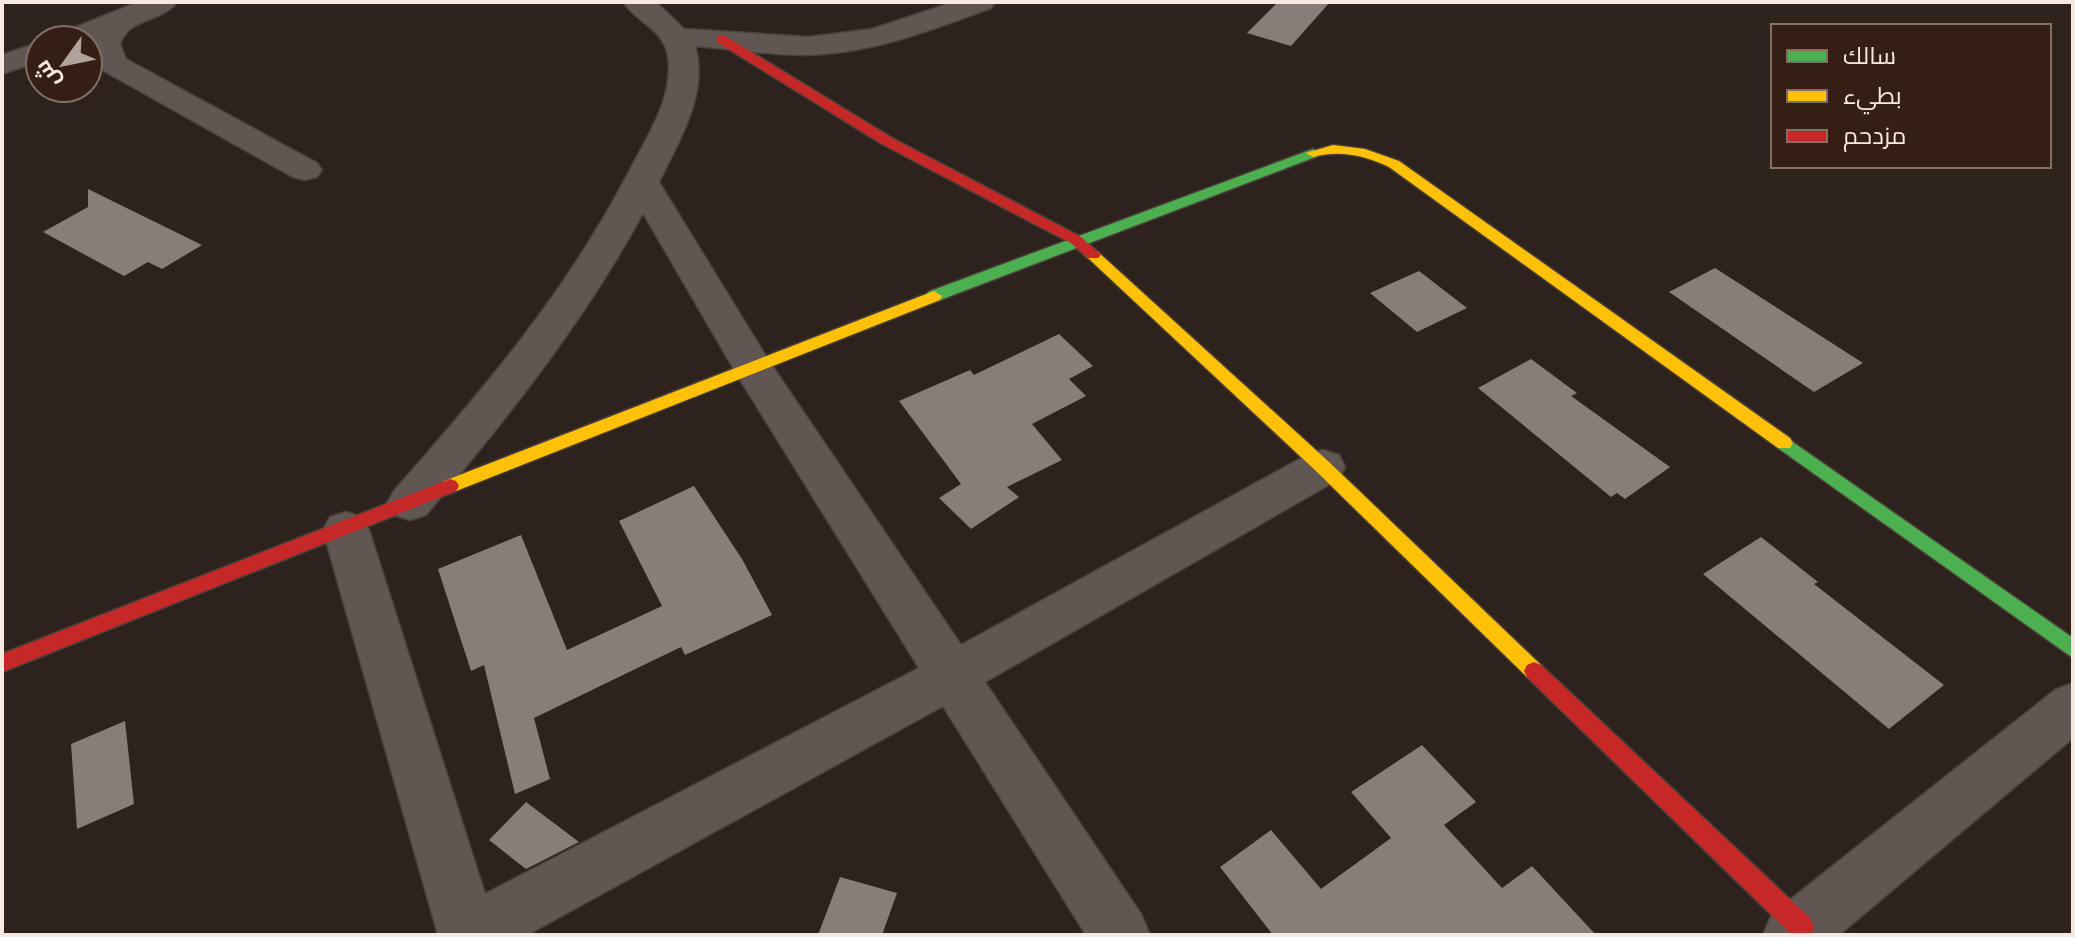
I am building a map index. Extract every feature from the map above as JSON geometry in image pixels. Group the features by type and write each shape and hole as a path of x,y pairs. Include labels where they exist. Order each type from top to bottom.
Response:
{"street":[{"path":"104,27 163,2"},
{"path":"721,39 807,46 838,44 904,29 981,2"},
{"path":"662,15 721,39 887,141 1076,240 1323,467 1798,931 2073,706"},
{"path":"410,503 537,351 613,237 642,182 662,141 683,83 683,58 662,15"},
{"path":"129,17 107,36 104,47 107,57 115,65 305,170"},
{"path":"2,65 24,57"},
{"path":"2,663 1076,240 1318,151 1343,148 1385,159 2073,649"},
{"path":"642,182 753,368 1120,935"},
{"path":"346,530 468,935 953,675 1323,467"}],"building":[{"path":"1278,2 1330,2 1291,46 1247,33"},
{"path":"88,189 202,245 162,269 148,262 124,276 43,232 88,207"},
{"path":"1715,268 1863,363 1814,392 1669,292"},
{"path":"1419,271 1467,308 1417,332 1370,293"},
{"path":"1059,334 1093,366 1069,379 1086,396 1032,424 1062,460 1007,487 1019,497 971,529 939,498 961,484 899,401 970,370 974,375"},
{"path":"1531,359 1577,393 1571,396 1670,467 1625,499 1617,493 1611,497 1478,388"},
{"path":"694,486 742,559 772,615 685,655 681,647 534,718 550,779 515,794 484,665 471,671 438,569 521,535 567,650 662,606 619,521"},
{"path":"1761,537 1818,582 1814,584 1944,685 1889,729 1703,574"},
{"path":"125,721 134,804 77,829 71,744"},
{"path":"1422,745 1476,802 1444,825 1502,888 1532,866 1596,935 1273,935 1220,867 1271,830 1321,889 1391,838 1351,792"},
{"path":"526,802 579,842 526,869 489,840"},
{"path":"840,877 897,893 882,935 818,935"}],"traffic: fast":[{"path":"934,296 1313,153"},
{"path":"1784,443 2073,649"}],"traffic: slow":[{"path":"1313,153 1333,149 1354,151 1394,164 1784,443"},
{"path":"1093,255 1323,467 1534,671"},
{"path":"450,486 934,296"}],"traffic: jam":[{"path":"721,39 887,141 1076,240 1093,255"},
{"path":"2,663 450,486"},
{"path":"1534,671 1802,928"}]}
